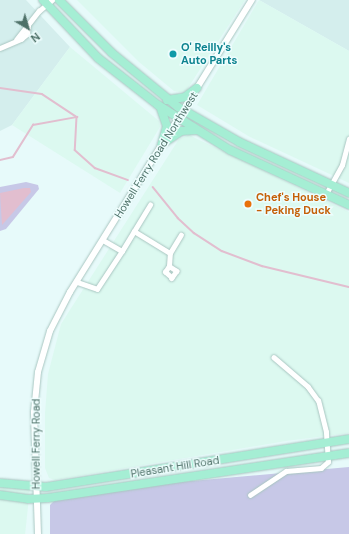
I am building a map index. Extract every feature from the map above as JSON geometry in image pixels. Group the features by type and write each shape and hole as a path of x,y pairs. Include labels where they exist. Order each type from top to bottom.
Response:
{"highway":[{"path":"59,0 112,53 167,100 239,142 349,193"},
{"path":"47,2 110,69 158,105 230,150 349,205"},
{"path":"167,100 185,97 197,88"},
{"path":"158,105 167,120 162,144"},
{"path":"162,144 181,131 196,130"},
{"name":"Pleasant Hill Road","path":"0,483 36,486 327,444 349,439"},
{"name":"Pleasant Hill Road","path":"0,495 37,498 349,453"}],"street":[{"name":"Howell Ferry Road Northwest","path":"60,309 252,0"},
{"path":"0,48 27,34 28,26 47,2"},
{"path":"326,194 342,165 349,139"},
{"path":"77,282 97,289 150,205"},
{"path":"134,231 170,253"},
{"path":"169,266 170,253 181,235"},
{"path":"103,240 122,251"},
{"name":"Howell Ferry Road","path":"38,534 36,486 36,391 42,354 60,309"},
{"path":"250,495 286,471 326,465 328,456 318,401 308,387 274,358"}],"shaded area":[{"path":"0,0 26,0 70,47 12,125 0,131"},
{"path":"77,0 245,0 186,91 180,92 174,91 139,62"},
{"path":"259,0 349,0 349,51"},
{"path":"259,0 349,51 349,183 250,137 197,105"},
{"path":"70,47 159,121 160,127 120,193 12,125"},
{"path":"189,135 349,212 349,433 286,441 55,480 49,478 45,468 45,413 48,374 61,324 179,139"},
{"path":"26,182 38,185 39,189 6,229 0,231 0,187"},
{"path":"30,188 31,192 2,225 0,193"},
{"path":"349,467 349,534 50,534 50,505 55,500 158,484"},
{"path":"0,486 30,489 25,534 0,534"}],"waterway":[{"path":"0,88 42,94 77,117"},
{"path":"77,117 75,150 95,168 128,180"},
{"path":"0,160 13,157 33,125 77,117"},
{"path":"153,187 178,218 194,233 222,251 262,266 349,287"}],"place":[{"name":"O' Reilly's Auto Parts","path":"173,54"},
{"name":"Chef's House - Peking Duck","path":"248,204"}]}
